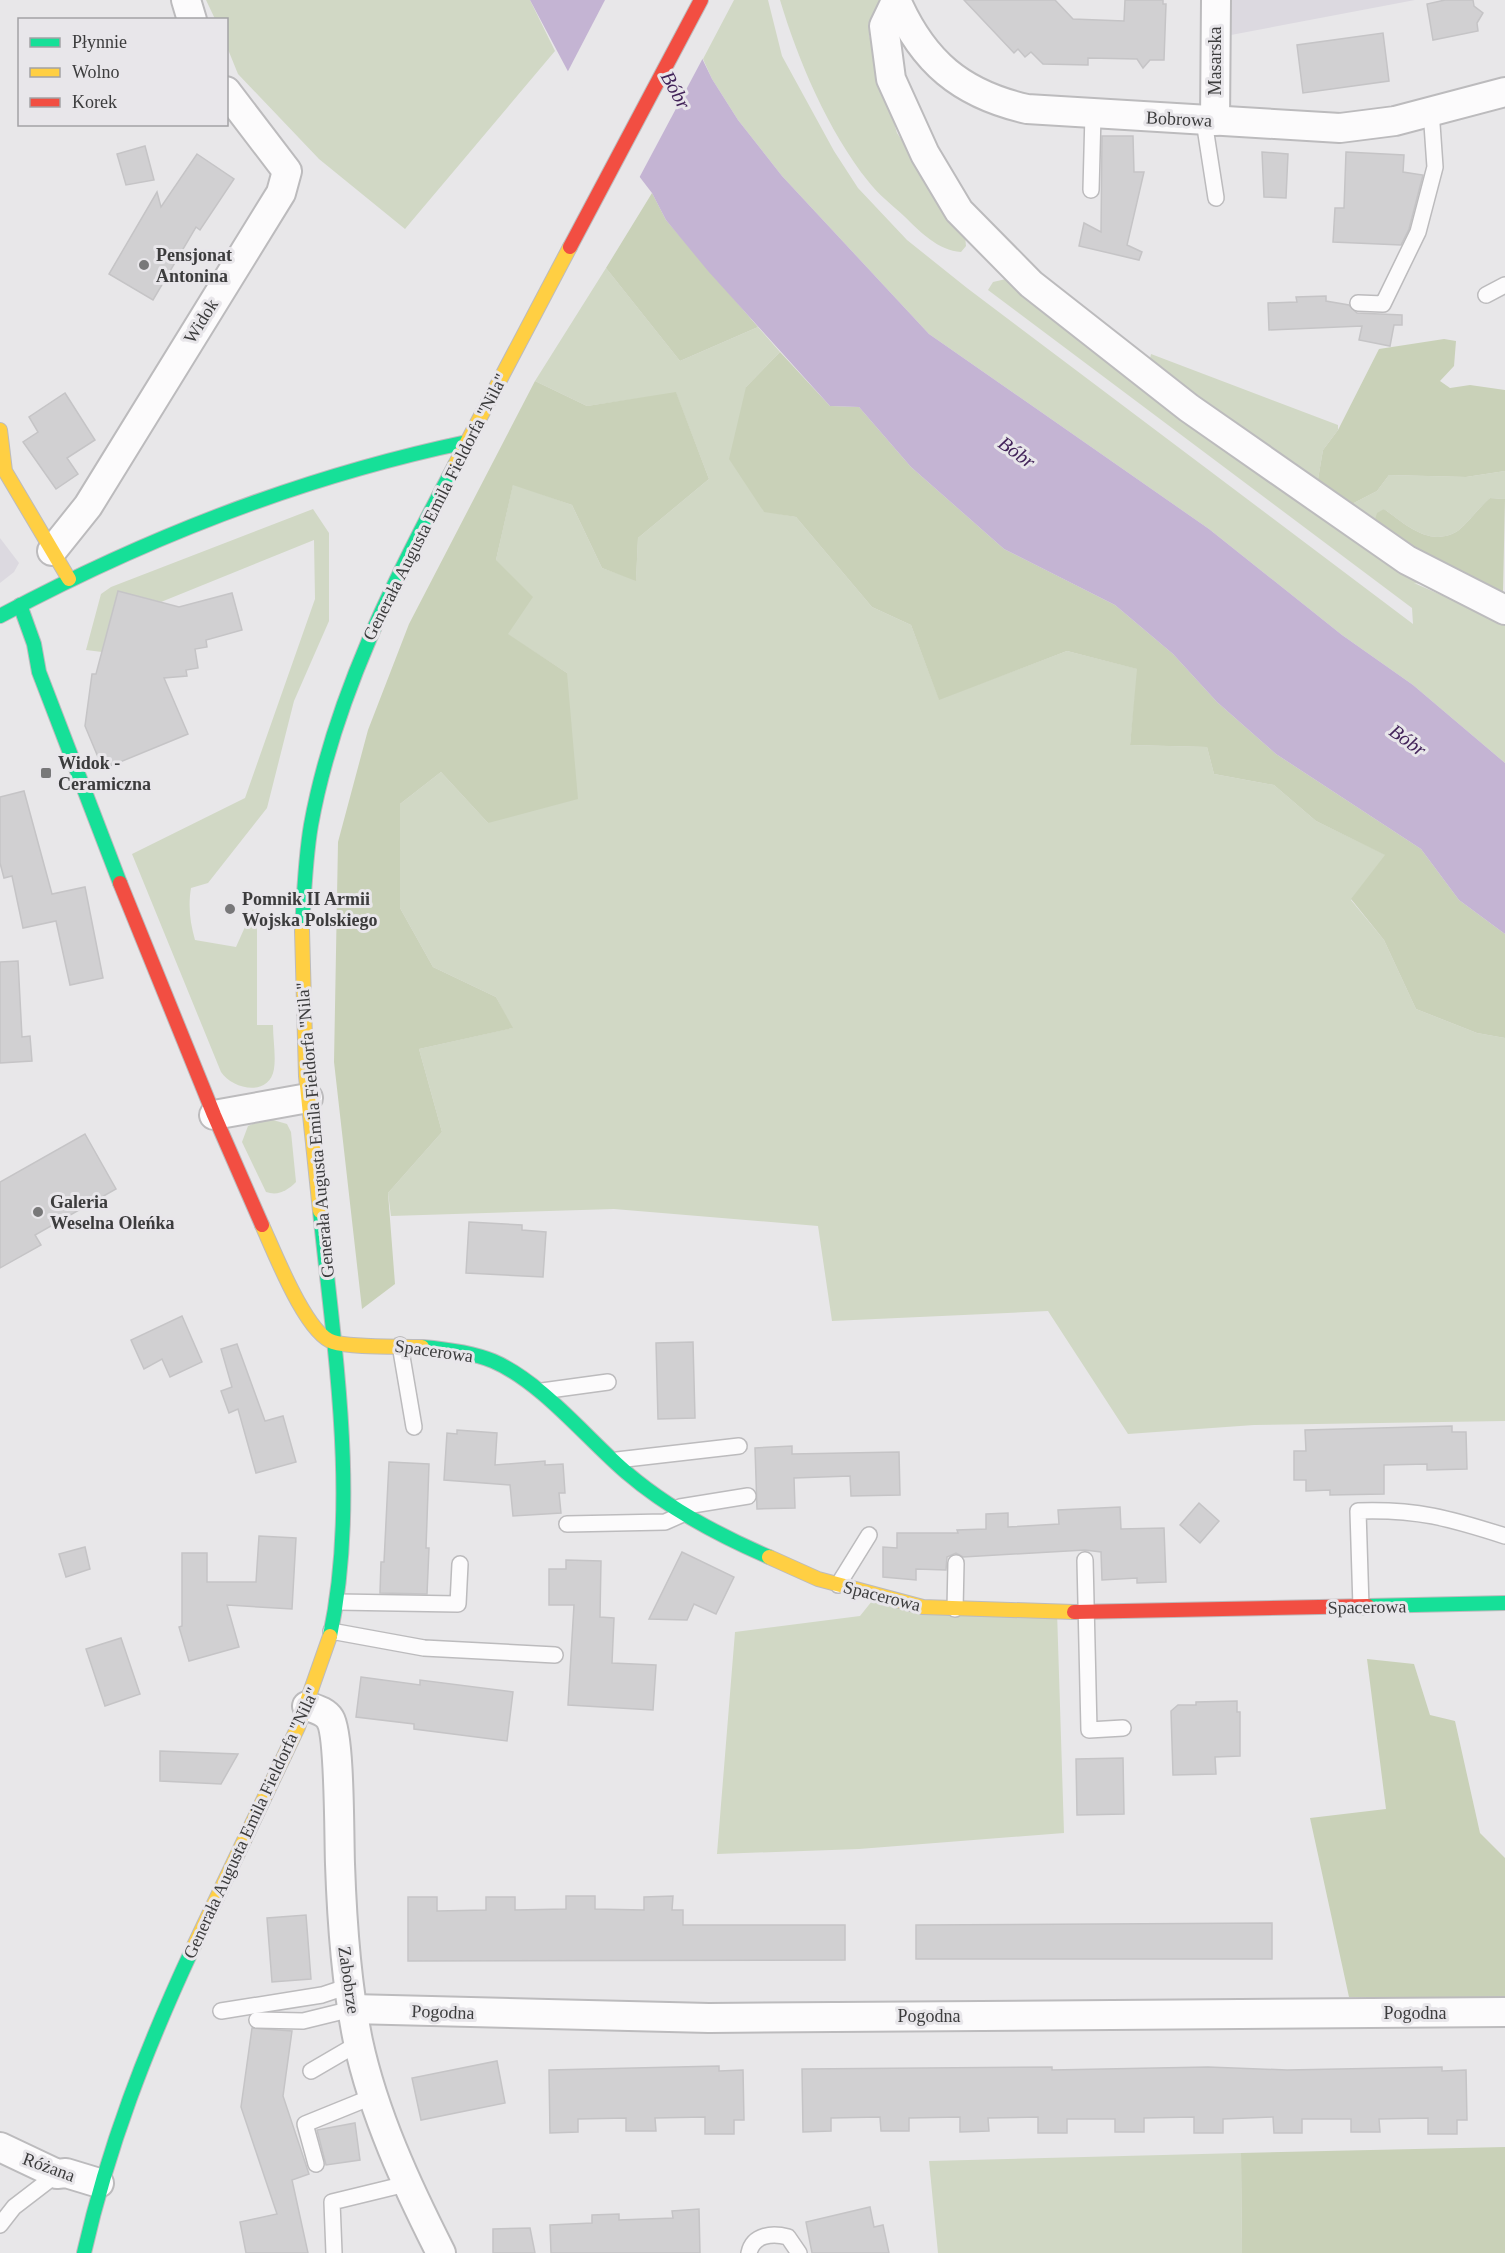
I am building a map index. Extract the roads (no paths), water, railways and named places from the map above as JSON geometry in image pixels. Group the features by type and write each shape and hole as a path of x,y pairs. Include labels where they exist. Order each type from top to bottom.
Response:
{"main road":[{"name":"Generała Augusta Emila Fieldorfa \"Nila\"","path":"84,2253 99,2183 116,2129 183,1972 307,1706 331,1631 337,1602 343,1552 342,1447 308,1098 302,974 303,907 310,830 345,701 375,622 466,442 700,0"},
{"path":"0,430 5,471 69,579"},
{"path":"0,616 69,579 305,484 430,449 466,442"},
{"path":"20,605 34,644 39,672 82,793 214,1114 287,1280 312,1325 332,1342"},
{"name":"Spacerowa","path":"332,1342 400,1345 467,1353 495,1362 539,1391 613,1461 679,1511 751,1551 838,1585 923,1607 1087,1612 1505,1603"}],"street":[{"path":"186,0 191,18"},
{"name":"Masarska","path":"1209,121 1216,0"},
{"path":"896,1 884,26 891,79 925,154 959,212 1031,284 1189,408 1407,560 1503,605"},
{"name":"Bobrowa","path":"896,1 918,44 943,69 972,90 1001,103 1027,109 1340,128 1395,121 1505,92"},
{"name":"Widok","path":"52,551 88,506 281,193 287,171 228,94"},
{"path":"214,1114 308,1098"},
{"name":"Zabobrze","path":"307,1706 326,1714 332,1722 337,1768 342,1921 359,2043 374,2096 406,2184 441,2253"},
{"name":"Pogodna","path":"351,1997 709,2018 1505,2012"},
{"name":"Różana","path":"0,2147 57,2174 66,2173 99,2183"}],"lane":[{"path":"1358,303 1383,304 1418,232 1435,167 1431,110"},
{"path":"1091,190 1093,114"},
{"path":"1209,121 1216,198"},
{"path":"1486,295 1505,285"},
{"path":"400,1345 414,1427"},
{"path":"539,1391 608,1382"},
{"path":"613,1461 739,1446"},
{"path":"567,1524 664,1522 679,1511 748,1496"},
{"path":"1361,1607 1358,1511 1400,1510 1443,1516 1505,1536"},
{"path":"838,1585 869,1535"},
{"path":"1085,1560 1089,1730 1123,1728"},
{"path":"955,1609 956,1563"},
{"path":"337,1602 458,1604 460,1564"},
{"path":"331,1631 424,1648 555,1655"},
{"path":"221,2011 322,1995 351,1997"},
{"path":"257,2020 303,2021 351,1997"},
{"path":"311,2071 359,2043"},
{"path":"316,2164 305,2124 374,2096"},
{"path":"0,2226 14,2207 57,2174"},
{"path":"334,2253 332,2202 406,2184"},
{"path":"749,2253 757,2240 767,2234 788,2237 799,2253"}],"water":[{"name":"Bóbr","path":"530,0 674,0 712,79 738,120 782,176 929,334 1209,529 1342,635 1413,685 1505,763 1505,934 1459,900 1421,849 1276,754 1217,702 1173,654 1115,605 1004,549 911,467 859,407 830,406 708,271 666,220 652,193 589,111"}],"place":[{"name":"Pensjonat Antonina","path":"144,265"},
{"name":"Widok - Ceramiczna","path":"46,773"},
{"name":"Pomnik II Armii Wojska Polskiego","path":"230,909"},
{"name":"Galeria Weselna Oleńka","path":"38,1212"}]}
